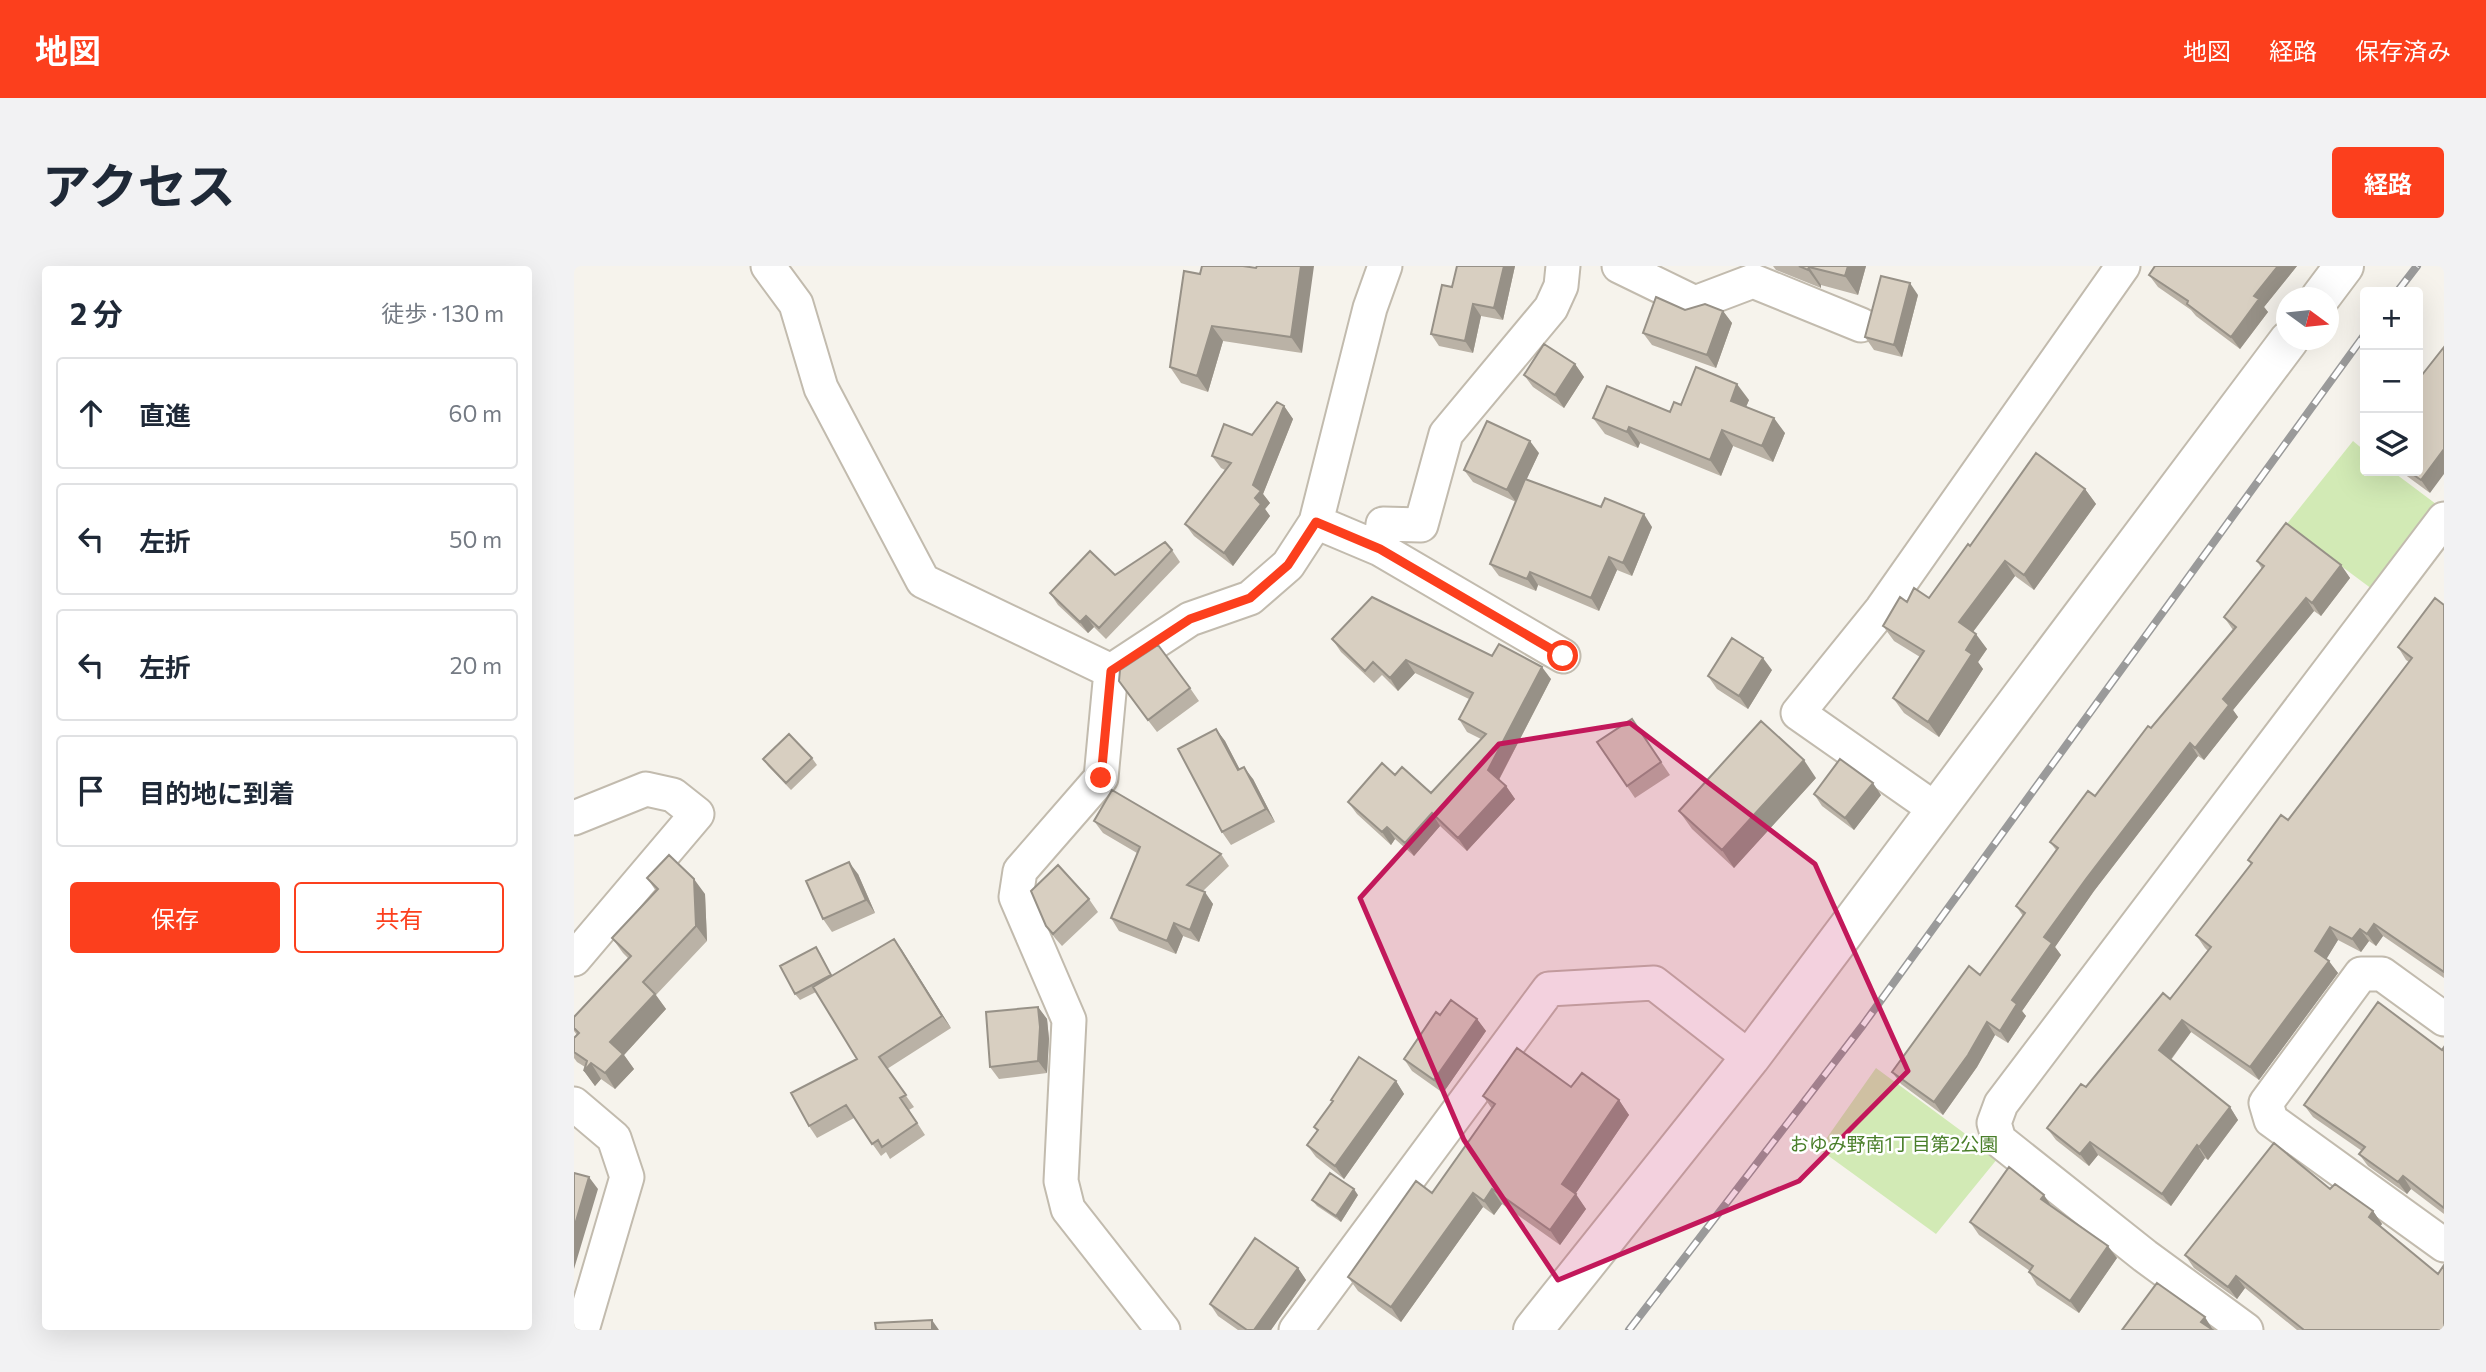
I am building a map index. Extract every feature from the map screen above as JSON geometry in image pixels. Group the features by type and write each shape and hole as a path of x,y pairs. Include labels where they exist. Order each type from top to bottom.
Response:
{"street":[{"path":"768,266 796,304 821,388 923,581 1111,671"},
{"path":"1111,671 1190,619 1250,598 1288,565 1316,522 1370,308 1385,266"},
{"path":"1380,549 1383,524 1421,525 1447,434 1551,308 1561,286 1563,266"},
{"path":"1619,266 1695,303 1754,281 1861,325"},
{"path":"1935,809 1798,713 1882,609 2123,266"},
{"path":"2328,287 2344,266"},
{"path":"1533,1330 1750,1058 2281,350"},
{"path":"1316,522 1380,549 1563,656"},
{"path":"2246,1330 2145,1256 1999,1140 1994,1123 2001,1104 2438,540"},
{"path":"1111,671 1101,778 1020,871 1016,897 1069,1020 1061,1181 1068,1209 1163,1330"},
{"path":"574,818 646,789 673,795 697,814 574,959"},
{"path":"2444,1019 2382,974 2361,974 2266,1103 2271,1120 2444,1245"},
{"path":"1297,1330 1549,989 1654,983 1750,1058"},
{"path":"574,1104 614,1138 627,1177 582,1330"}],"highlighted area":[{"path":"1630,723 1815,864 1908,1071 1799,1181 1558,1280 1464,1140 1360,898 1499,744"}],"green space":[{"path":"2353,441 2360,447 2360,476 2399,476 2436,504 2372,589 2286,525"},
{"name":"おゆみ野南1丁目第2公園","path":"1876,1068 1998,1158 1936,1234 1819,1149"}],"building":[{"path":"1202,266 1301,266 1291,337 1212,326 1197,376 1170,367 1184,271 1200,274"},
{"path":"1457,266 1504,266 1494,308 1473,304 1465,341 1431,334 1442,285 1452,287"},
{"path":"1799,266 1848,266 1845,276"},
{"path":"2155,266 2278,266 2254,296 2259,299 2231,337 2187,304 2188,301 2149,275"},
{"path":"1881,276 1910,283 1894,345 1865,337"},
{"path":"1656,297 1685,310 1705,304 1723,311 1707,355 1643,333"},
{"path":"1544,344 1575,364 1555,395 1524,375"},
{"path":"2444,347 2444,449 2421,480 2415,476 2423,476 2423,374"},
{"path":"1696,367 1737,384 1731,401 1774,418 1762,446 1722,430 1710,460 1629,427 1627,432 1593,418 1607,386 1670,412 1674,402 1681,405"},
{"path":"1277,402 1284,406 1253,485 1261,491 1255,498 1261,504 1224,553 1185,524 1231,463 1212,456 1224,424 1252,435"},
{"path":"1487,421 1530,441 1507,490 1464,470"},
{"path":"2036,453 2085,489 2024,575 2005,561 1959,622 1976,634 1966,650 1972,654 1928,722 1893,698 1924,651 1883,626 1900,597 1907,602 1914,588 1929,598 1968,544 1970,546"},
{"path":"1525,479 1601,507 1605,498 1644,514 1623,563 1609,557 1591,598 1530,572 1527,579 1490,564"},
{"path":"2286,523 2341,565 2312,603 2306,598 2223,699 2229,705 2195,748 2190,743 2086,879 2044,937 2052,943 2012,1000 2017,1004 2000,1031 1987,1022 1968,1055 1934,1102 1892,1072 1969,966 1980,975 2025,913 2016,906 2058,848 2050,842 2088,791 2095,796 2148,726 2151,728 2236,627 2224,617 2264,566 2257,561"},
{"path":"1165,542 1172,550 1099,628 1086,616 1080,622 1050,593 1090,551 1115,575"},
{"path":"1372,597 1492,656 1499,644 1542,667 1488,770 1506,786 1458,838 1432,813 1405,843 1387,827 1382,832 1348,802 1382,763 1395,775 1402,767 1431,793 1486,734 1459,719 1473,693 1406,660 1390,678 1373,662 1365,671 1332,639"},
{"path":"2435,598 2444,605 2444,972 2374,924 2367,934 2360,929 2352,939 2330,927 2315,951 2329,961 2250,1067 2182,1020 2159,1050 2230,1107 2199,1147 2197,1145 2162,1194 2090,1142 2080,1154 2047,1128 2081,1084 2086,1087 2163,993 2170,999 2211,947 2196,935 2252,863 2248,860 2281,815 2288,820 2412,658 2398,647"},
{"path":"1732,638 1763,658 1739,696 1708,676"},
{"path":"1158,645 1190,688 1148,720 1119,681 1120,670"},
{"path":"1632,719 1661,762 1627,786 1597,742"},
{"path":"1761,721 1804,760 1722,850 1679,811"},
{"path":"1216,729 1238,770 1244,767 1266,809 1222,832 1178,749"},
{"path":"789,734 812,758 786,783 763,759"},
{"path":"1840,759 1873,783 1845,818 1814,794"},
{"path":"1112,790 1221,854 1187,885 1205,892 1190,930 1174,923 1167,941 1111,918 1140,847 1094,821"},
{"path":"669,855 694,879 696,926 643,982 655,994 610,1042 623,1054 605,1073 591,1063 584,1071 587,1061 574,1052 574,1038 579,1033 574,1028 574,1017 631,956 612,938 658,889 647,878"},
{"path":"849,862 866,900 823,919 806,881"},
{"path":"1058,865 1089,899 1053,934 1046,926 1031,891"},
{"path":"894,939 942,1016 879,1057 906,1095 900,1098 917,1123 882,1147 878,1140 872,1144 846,1105 809,1126 791,1093 857,1059 813,987"},
{"path":"816,947 831,975 795,994 780,966"},
{"path":"1451,1000 1477,1019 1434,1080 1404,1059 1436,1012 1440,1015"},
{"path":"2378,1002 2442,1050 2444,1047 2444,1208 2403,1176 2398,1182 2359,1154 2365,1147 2304,1105"},
{"path":"1038,1007 1038,1061 990,1067 986,1012"},
{"path":"1517,1048 1571,1087 1582,1073 1619,1100 1562,1184 1576,1194 1550,1230 1492,1189 1484,1201 1473,1193 1391,1307 1348,1277 1416,1181 1432,1193 1495,1104 1483,1096"},
{"path":"1359,1057 1396,1081 1335,1166 1307,1145 1318,1130 1314,1127"},
{"path":"2274,1143 2330,1189 2335,1184 2373,1211 2369,1217 2438,1274 2444,1265 2444,1330 2304,1330 2236,1276 2228,1287 2185,1255"},
{"path":"2009,1167 2044,1195 2041,1199 2108,1246 2070,1301 2029,1272 2033,1266 1970,1222"},
{"path":"574,1173 589,1177 574,1228"},
{"path":"1330,1173 1354,1189 1336,1216 1312,1200"},
{"path":"1255,1238 1298,1268 1254,1330 1247,1330 1210,1304"},
{"path":"2157,1283 2205,1317 2201,1322 2213,1330 2122,1330"},
{"path":"932,1320 932,1330 876,1330 875,1323"}],"railway":[{"path":"2401,287 2417,266"},
{"path":"1629,1330 1863,1025 2360,341"}],"route":[{"path":"1101,778 1111,671 1190,619 1250,598 1288,565 1316,522 1380,549 1563,656"}]}
